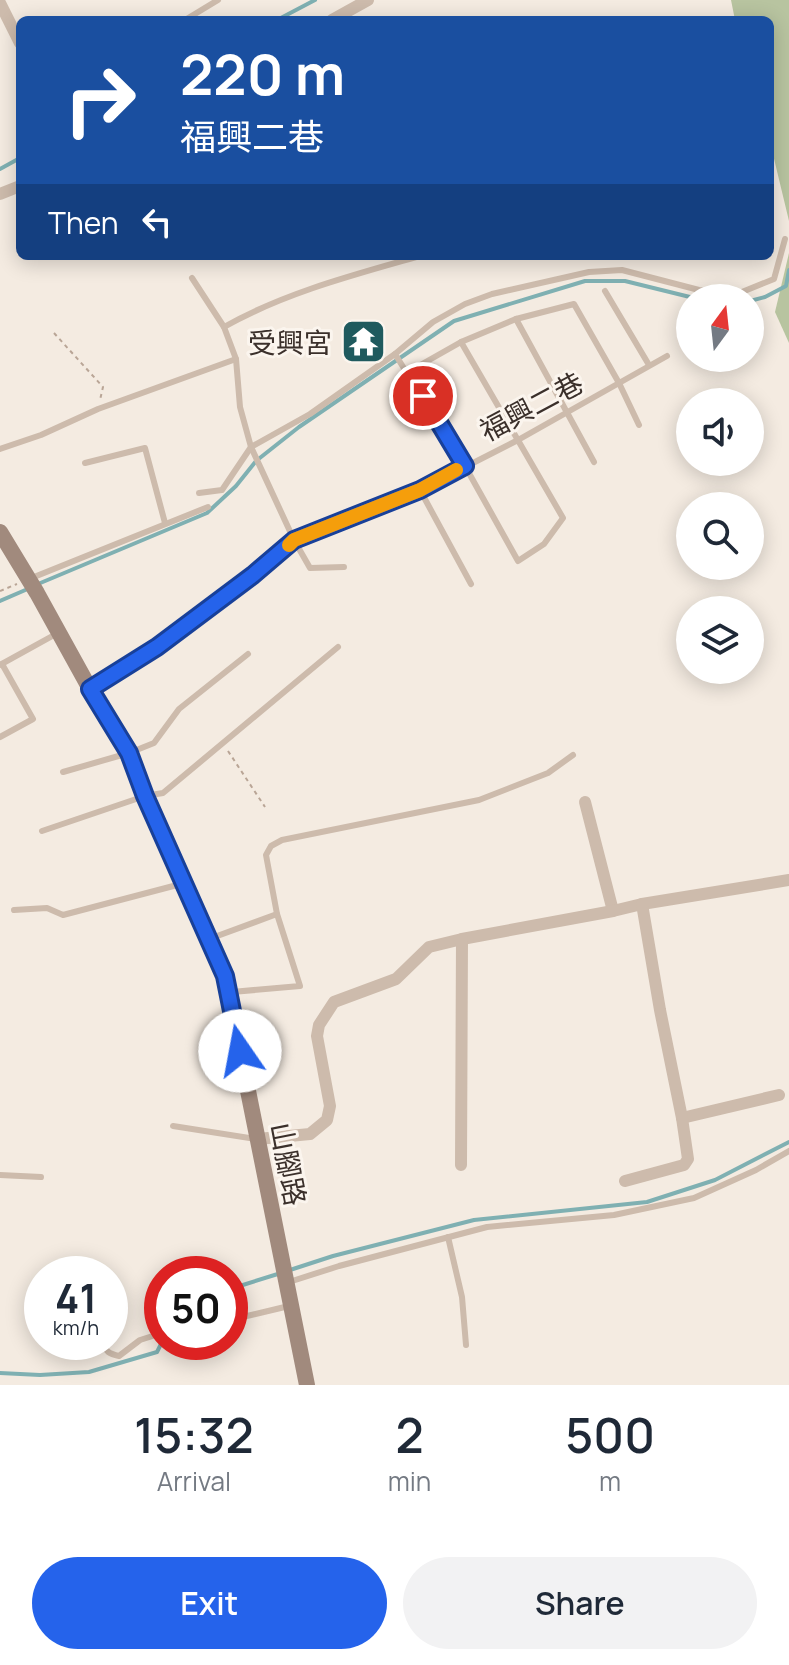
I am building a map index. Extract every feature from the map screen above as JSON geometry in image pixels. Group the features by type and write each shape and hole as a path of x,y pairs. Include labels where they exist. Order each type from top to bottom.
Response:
{"main road":[{"name":"山腳路","path":"0,532 129,753 225,976 287,1282"},
{"path":"287,1282 307,1385"}],"street":[{"path":"339,16 368,0"},
{"path":"0,3 16,35"},
{"path":"585,802 613,911"},
{"path":"258,1139 310,1134 327,1120 330,1106 317,1036 319,1025 334,1002 396,979 429,947 642,904 789,880"},
{"path":"625,1181 684,1165 688,1159 642,904"},
{"path":"461,1165 462,939"},
{"path":"682,1118 779,1095"}],"lane":[{"path":"192,16 218,0"},
{"path":"199,493 222,490 251,447 310,414 395,354 433,322 465,304 492,294 589,272 622,270 699,290 737,294 774,279 785,239"},
{"path":"224,327 245,315 342,278 406,260"},
{"path":"192,278 224,327 236,359 240,407 251,447 294,540 310,568 344,567"},
{"path":"605,291 649,365"},
{"path":"408,372 461,342 516,319 574,304 639,425"},
{"path":"516,319 594,462"},
{"path":"395,354 465,466 518,561 544,544 563,518 461,342"},
{"name":"福興二巷","path":"90,689 157,647 294,540 420,490 518,440 667,356"},
{"path":"0,449 41,435 98,409 236,359"},
{"path":"85,463 145,448 165,523"},
{"path":"420,490 471,584"},
{"path":"33,586 165,523 208,507"},
{"path":"0,737 33,719 1,665 59,633"},
{"path":"42,831 145,796 163,793 338,647"},
{"path":"63,772 154,743 179,709 248,654"},
{"path":"228,992 300,986 277,914 266,855 271,846 282,840 479,800 548,773 573,755"},
{"path":"14,910 47,908 63,915 184,884"},
{"path":"208,939 277,914"},
{"path":"173,1126 258,1139"},
{"path":"287,1282 487,1227 614,1215 694,1198 789,1151"},
{"path":"0,1175 41,1177"},
{"path":"448,1237 462,1297 466,1345"},
{"path":"248,1316 292,1305"}],"path":[{"path":"54,333 103,387 98,409"},
{"path":"223,743 265,807"}],"green space":[{"path":"731,0 789,0 789,221 774,159 774,16 734,16"},
{"path":"789,253 789,343 775,312"}],"waterway":[{"path":"285,16 315,0"},
{"path":"0,169 16,160"},
{"path":"764,297 786,286 789,270"},
{"path":"38,584 207,513 236,486 256,461 299,427 454,321 585,281 625,281 676,294"},
{"path":"0,601 30,588"},
{"path":"290,1270 474,1220 647,1202 715,1180 789,1142"},
{"path":"248,1283 281,1273"},
{"path":"0,1373 40,1375 89,1372 144,1356"}],"slow traffic":[{"path":"289,545 294,540 420,490 456,470"}],"place":[{"name":"受興宮","path":"363,342"}],"route":[{"path":"240,1051 225,976 129,753 90,689 157,647 294,540 420,490 465,466 423,396"}]}
